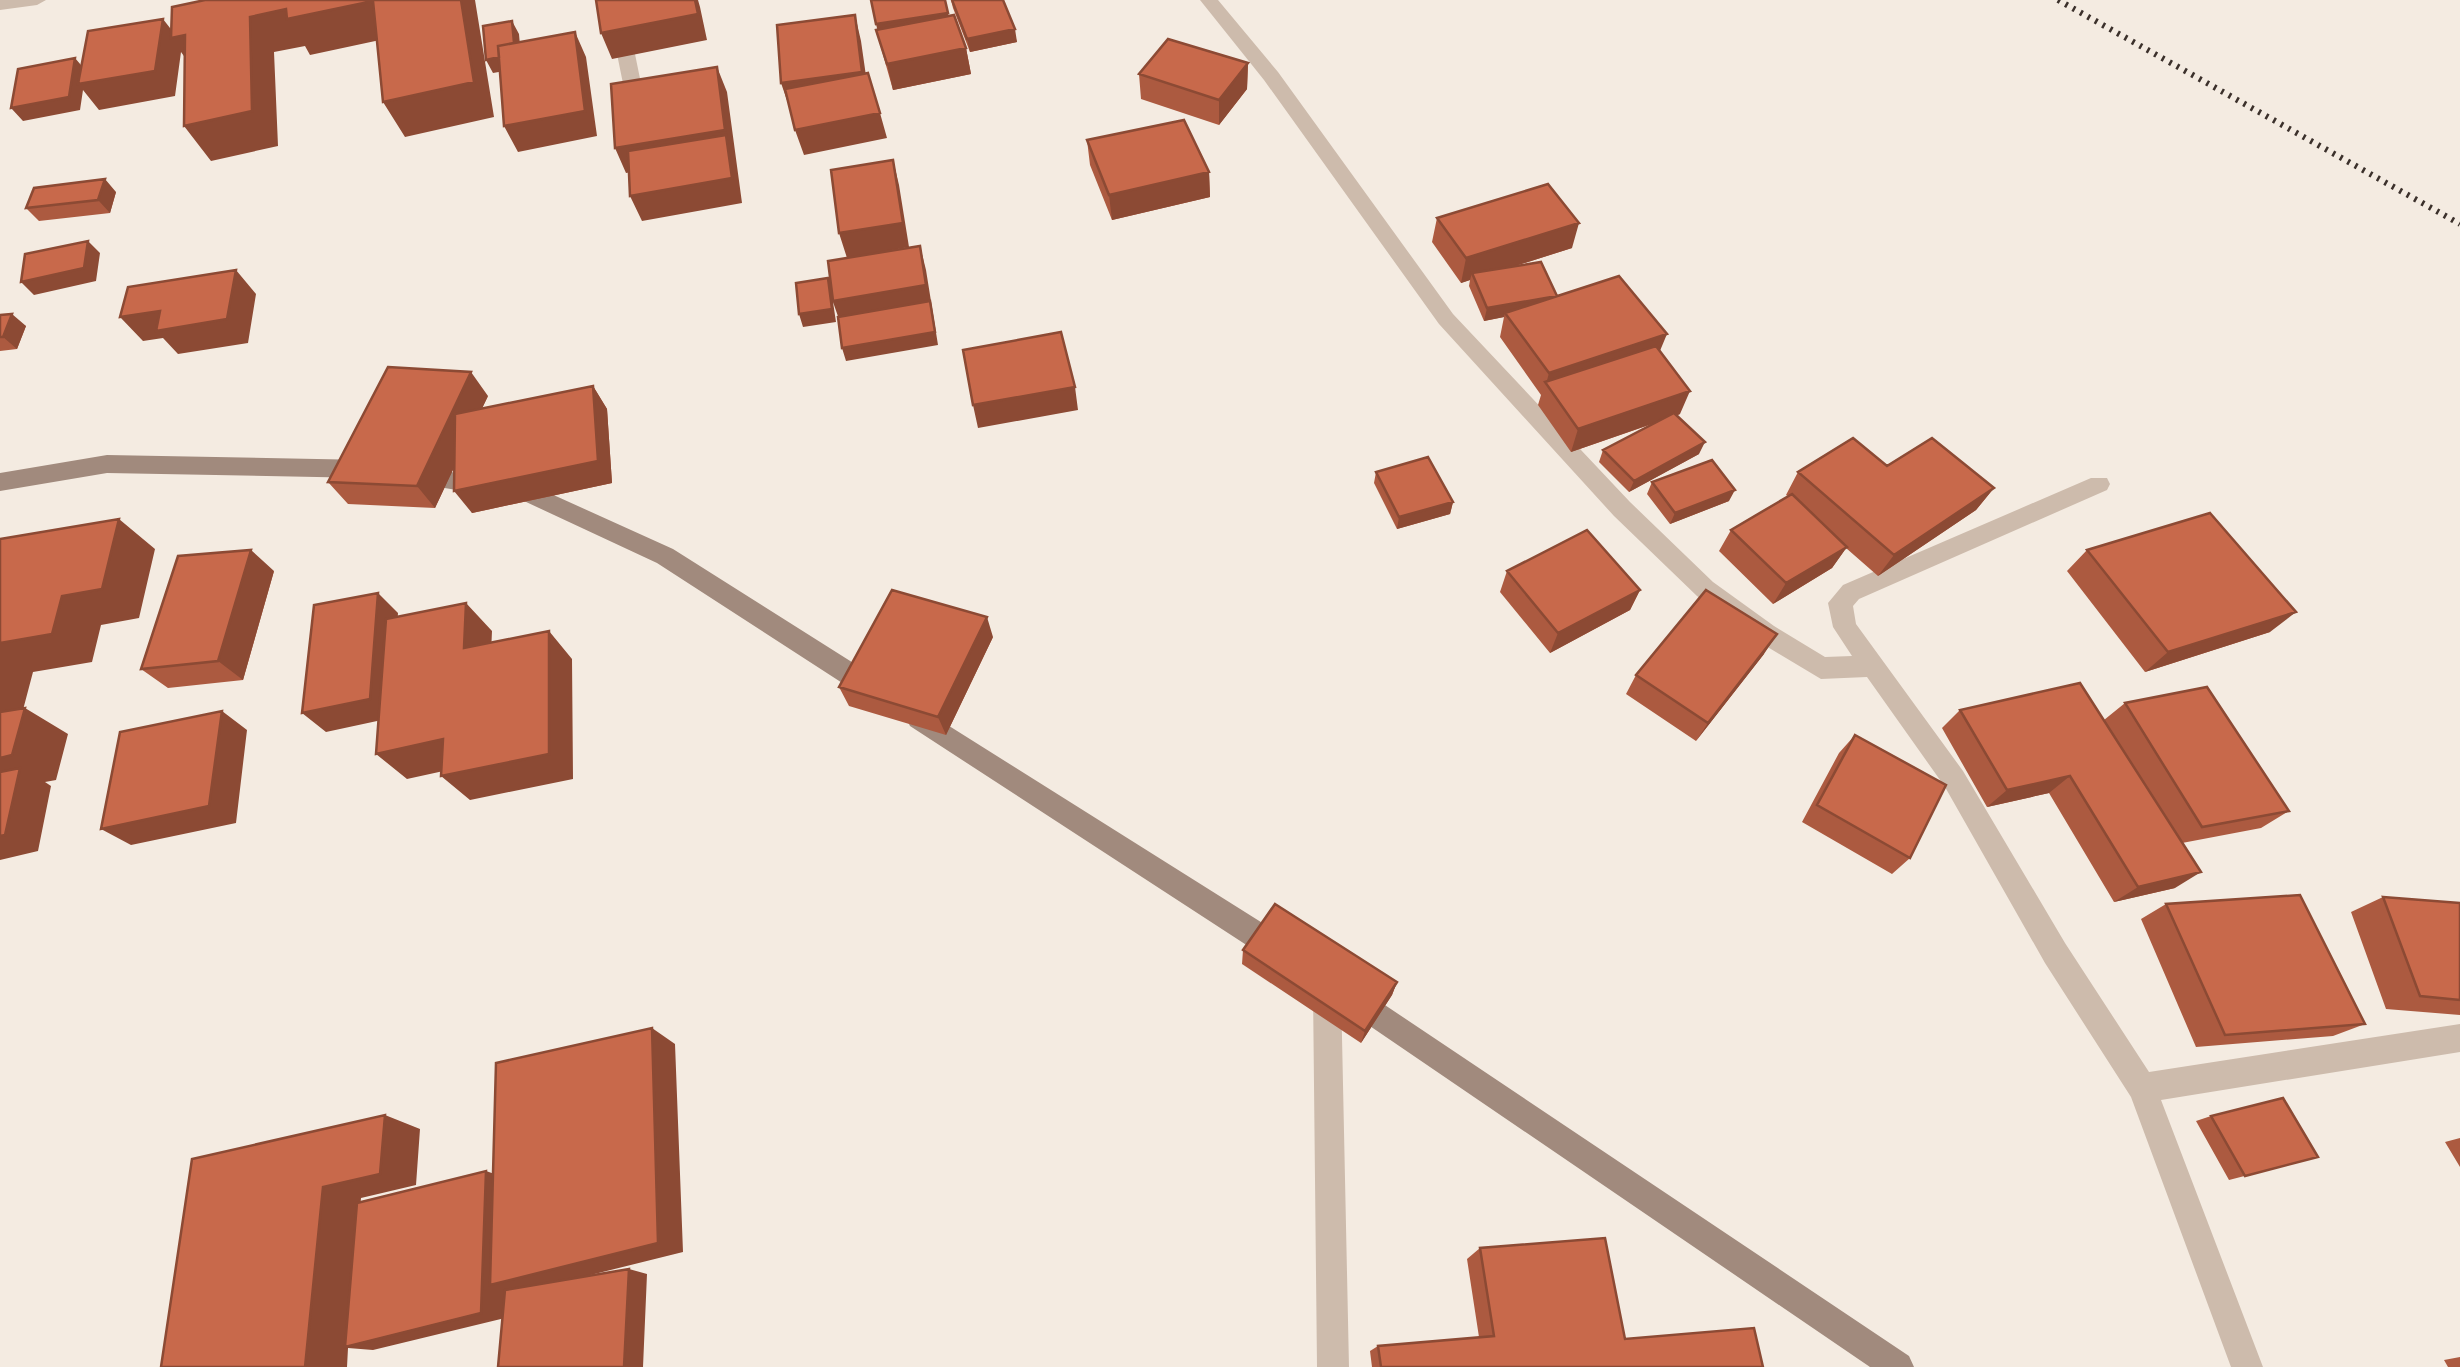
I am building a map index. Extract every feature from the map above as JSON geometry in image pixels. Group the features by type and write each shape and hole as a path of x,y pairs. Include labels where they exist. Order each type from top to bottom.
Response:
{"street":[{"path":"0,5 37,0"},
{"path":"615,0 642,132"},
{"path":"1209,0 1271,76 1446,319 1622,508 1705,588 1765,633 1822,668 1872,666"},
{"path":"0,482 106,464 353,468 527,492 666,556 1327,980 1898,1367"},
{"path":"2099,484 1851,592 1840,603 1840,614 1872,666 1954,779 2055,953 2142,1088 2248,1367"},
{"path":"1327,980 1333,1367"},
{"path":"2142,1088 2460,1038"}],"building":[{"path":"205,0 461,0 474,82 383,102 373,1 287,19 286,9 250,17 252,111 184,126 185,35 171,38 172,7"},
{"path":"596,0 695,0 698,14 601,33"},
{"path":"871,0 945,0 948,13 876,24"},
{"path":"952,0 1003,0 1015,29 967,39"},
{"path":"855,15 862,72 781,83 777,25"},
{"path":"954,15 966,48 887,64 876,30"},
{"path":"163,19 155,71 78,84 88,31"},
{"path":"512,21 514,43 498,46 499,57 486,60 483,26"},
{"path":"575,32 585,111 504,126 498,46"},
{"path":"1168,39 1248,63 1219,100 1139,74"},
{"path":"75,58 69,97 11,108 18,69"},
{"path":"717,67 725,130 615,148 611,84"},
{"path":"868,73 880,113 795,130 785,89"},
{"path":"1184,120 1209,172 1109,195 1087,140"},
{"path":"726,135 732,178 630,196 628,151"},
{"path":"893,160 903,223 839,233 831,170"},
{"path":"105,179 98,200 26,208 34,188"},
{"path":"1548,184 1579,223 1466,258 1437,218"},
{"path":"88,241 84,268 21,282 25,254"},
{"path":"920,246 926,285 833,301 828,261"},
{"path":"1541,262 1557,296 1487,308 1472,273"},
{"path":"236,270 227,319 156,331 160,311 120,317 128,287"},
{"path":"1619,276 1667,334 1549,373 1505,313"},
{"path":"828,278 832,309 799,314 796,283"},
{"path":"930,301 935,332 842,348 838,317"},
{"path":"12,314 3,337 0,337 0,315"},
{"path":"1061,332 1075,387 973,405 963,350"},
{"path":"1656,346 1690,391 1578,429 1545,382"},
{"path":"388,367 471,372 417,486 328,482"},
{"path":"593,386 598,461 454,491 455,414"},
{"path":"1674,413 1705,442 1634,481 1603,450"},
{"path":"1853,438 1887,466 1932,438 1994,488 1894,555 1798,472"},
{"path":"1428,457 1453,502 1399,517 1376,472"},
{"path":"1712,460 1735,490 1675,513 1652,482"},
{"path":"1792,494 1847,547 1786,583 1731,530"},
{"path":"2210,513 2296,612 2168,652 2087,550"},
{"path":"119,519 102,589 62,596 52,634 0,643 0,539"},
{"path":"1587,530 1640,590 1558,633 1507,571"},
{"path":"251,550 218,661 141,669 178,556"},
{"path":"892,590 987,617 938,717 839,687"},
{"path":"1706,590 1777,634 1708,723 1636,675"},
{"path":"378,593 370,699 302,713 314,605"},
{"path":"466,603 464,648 549,631 549,754 441,776 443,739 376,754 386,619"},
{"path":"2080,683 2201,872 2138,887 2070,776 2007,790 1960,710"},
{"path":"2207,687 2289,811 2202,827 2125,703"},
{"path":"25,708 12,755 0,758 0,712"},
{"path":"222,711 209,806 101,829 120,732"},
{"path":"1855,735 1946,785 1910,858 1817,805"},
{"path":"20,768 5,835 0,836 0,772"},
{"path":"2300,895 2365,1024 2225,1035 2166,904"},
{"path":"2383,897 2460,903 2460,1000 2420,996"},
{"path":"1275,904 1397,982 1365,1031 1243,950"},
{"path":"652,1028 658,1243 490,1285 496,1063"},
{"path":"2283,1098 2318,1157 2245,1176 2211,1116"},
{"path":"385,1115 380,1174 323,1187 305,1367 161,1367 192,1159"},
{"path":"486,1171 481,1313 345,1347 357,1203"},
{"path":"1605,1238 1625,1339 1754,1328 1763,1367 1381,1367 1378,1346 1494,1336 1480,1248"},
{"path":"629,1269 624,1367 498,1367 505,1290"}],"railway":[{"path":"2058,0 2460,224"}]}
